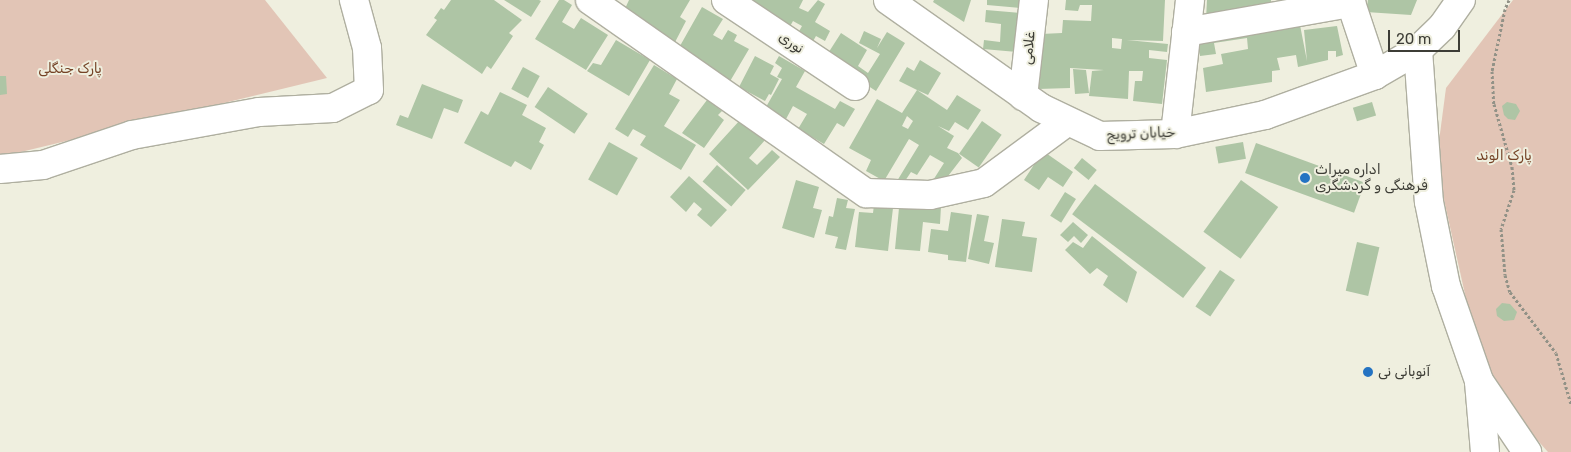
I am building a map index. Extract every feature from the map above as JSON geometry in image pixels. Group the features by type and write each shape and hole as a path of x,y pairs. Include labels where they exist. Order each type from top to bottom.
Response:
{"street":[{"path":"0,169 43,165 132,135 259,112 333,108 369,90 367,48 354,0"},
{"path":"590,0 866,193 930,195 984,182 1068,121"},
{"name":"نوری","path":"726,0 855,86"},
{"name":"خیابان ترویج","path":"888,0 1041,108 1100,136 1175,134 1264,115 1375,75 1418,50 1442,27 1460,2"},
{"name":"غلامی","path":"1024,96 1034,0"},
{"path":"1175,134 1190,0"},
{"path":"1186,32 1351,1 1375,75"},
{"path":"1418,50 1429,202 1446,286 1479,381 1485,452"},
{"path":"1479,381 1527,452"}],"path":[{"path":"1509,0 1505,9 1492,71 1494,104 1512,167 1514,190 1501,229 1505,275 1510,292 1556,352 1571,404"}],"green space":[{"name":"پارک جنگلی","path":"0,0 265,0 327,78 0,157"},
{"name":"پارک الوند","path":"1513,0 1571,0 1571,452 1548,452 1521,422 1477,348 1436,164 1446,88"}],"building":[{"path":"451,0 494,0 522,20 509,33 513,36 491,69 487,66 482,74 426,35 437,20 434,18 441,8 444,10"},
{"path":"504,0 539,0 541,1 531,17"},
{"path":"559,0 564,0 572,5 562,22 574,29 581,18 608,35 586,70 535,39"},
{"path":"629,0 690,0 680,17 686,21 673,46 623,13"},
{"path":"734,0 803,0 799,8 808,12 818,0 825,4 815,22 830,31 825,41 816,36 812,43 797,35 802,26 793,21 788,30"},
{"path":"934,0 971,0 964,22 933,2"},
{"path":"987,0 1021,0 1020,8 987,5"},
{"path":"1066,0 1165,0 1163,41 1127,40 1168,44 1167,52 1149,50 1149,58 1167,60 1162,104 1133,101 1135,81 1142,81 1143,71 1129,71 1128,99 1089,96 1092,71 1104,70 1070,68 1070,88 1038,89 1041,34 1062,33 1063,20 1091,21 1092,5 1080,5 1078,11 1065,10","holes":["1112,38 1122,39 1121,49 1112,48"]},
{"path":"1207,0 1271,0 1271,5 1206,19"},
{"path":"1368,0 1417,0 1411,15 1366,12"},
{"path":"702,7 723,19 713,35 722,40 728,30 737,35 734,41 749,49 729,83 676,53"},
{"path":"986,10 1020,13 1017,52 983,49 984,40 1000,42 1001,24 985,22"},
{"path":"1300,25 1307,61 1304,30 1337,26 1343,55 1336,57 1336,51 1328,51 1328,60 1298,67 1296,55 1277,58 1280,70 1272,71 1272,82 1206,92 1203,68 1223,64 1221,54 1248,49 1247,38 1214,43 1216,54 1200,56 1197,36"},
{"path":"864,31 881,39 877,48 887,32 905,43 876,91 825,58 841,33 867,50 858,66 868,73 880,54 859,43"},
{"path":"616,40 650,60 629,96 587,71 593,63 601,65"},
{"path":"755,56 774,66 770,74 779,79 771,95 769,94 765,101 739,87"},
{"path":"779,56 805,71 796,87 835,109 840,101 855,109 844,127 837,123 824,144 798,129 807,114 793,106 786,119 766,107 782,79 777,77 782,68 775,63"},
{"path":"920,60 941,73 928,95 899,81 907,67 914,71"},
{"path":"654,65 677,79 669,94 680,100 664,126 696,145 681,170 640,145 646,136 633,129 628,137 615,129"},
{"path":"523,67 540,76 528,98 511,89"},
{"path":"1073,69 1086,70 1089,93 1075,94"},
{"path":"0,76 6,76 7,94 0,95"},
{"path":"422,84 463,100 458,113 444,108 432,139 396,125 400,115 408,118"},
{"path":"548,87 588,114 574,134 535,107"},
{"path":"917,90 947,110 957,95 981,110 968,130 955,122 949,131 938,126 954,136 947,148 958,153 962,158 945,180 930,185 944,163 930,155 917,175 911,172 903,184 897,181 919,145 909,139 884,181 866,171 871,160 849,148 877,99 902,113","holes":["907,116 913,121 908,129 902,126"]},
{"path":"500,92 527,105 522,115 546,128 539,142 544,145 531,170 515,161 511,167 464,143 481,111 488,115"},
{"path":"707,100 722,111 718,115 724,120 704,148 682,133"},
{"path":"1372,102 1376,115 1357,121 1353,108"},
{"path":"1507,102 1516,104 1520,111 1515,120 1508,119 1504,115 1502,106"},
{"path":"741,119 765,140 749,158 757,165 772,150 780,157 748,190 709,154"},
{"path":"982,121 1002,135 979,168 959,154"},
{"path":"609,142 638,158 617,196 588,180"},
{"path":"1243,142 1246,159 1218,164 1215,147"},
{"name":"اداره میراث فرهنگی و گردشگری","path":"1256,143 1365,183 1354,213 1245,173"},
{"path":"1043,151 1073,172 1063,187 1048,177 1039,190 1024,180"},
{"path":"1082,158 1097,170 1089,180 1074,168"},
{"path":"717,165 746,190 731,207 703,182"},
{"path":"689,176 727,210 711,227 697,215 702,209 694,202 686,212 670,197"},
{"path":"796,180 819,187 813,208 822,210 814,238 782,228"},
{"path":"1241,180 1278,207 1241,259 1203,232"},
{"path":"1095,184 1206,268 1183,298 1072,214"},
{"path":"1065,192 1076,199 1061,223 1050,216"},
{"path":"837,198 848,200 846,208 855,209 846,250 835,248 838,237 825,234 829,216 833,217"},
{"path":"913,204 941,206 940,224 923,222 920,251 895,249 899,208 912,209"},
{"path":"874,205 893,208 888,251 855,247 859,212 873,213"},
{"path":"951,212 972,215 966,262 948,260 948,255 928,252 931,229 948,231"},
{"path":"977,214 989,216 984,241 994,243 989,264 968,259"},
{"path":"1002,219 1025,222 1022,236 1037,238 1032,272 995,267"},
{"path":"1073,222 1088,235 1081,243 1074,236 1068,242 1060,235"},
{"path":"1092,236 1137,272 1127,303 1103,285 1108,276 1097,268 1090,274 1065,250 1073,242 1083,248"},
{"path":"1357,242 1379,247 1368,296 1346,291"},
{"path":"1220,270 1235,280 1210,317 1195,306"},
{"path":"1502,303 1510,304 1517,312 1514,320 1504,321 1497,316 1496,309"}],"place":[{"name":"اداره میراث فرهنگی و گردشگری","path":"1305,178"},
{"name":"آنوبانی نی","path":"1368,372"}]}
